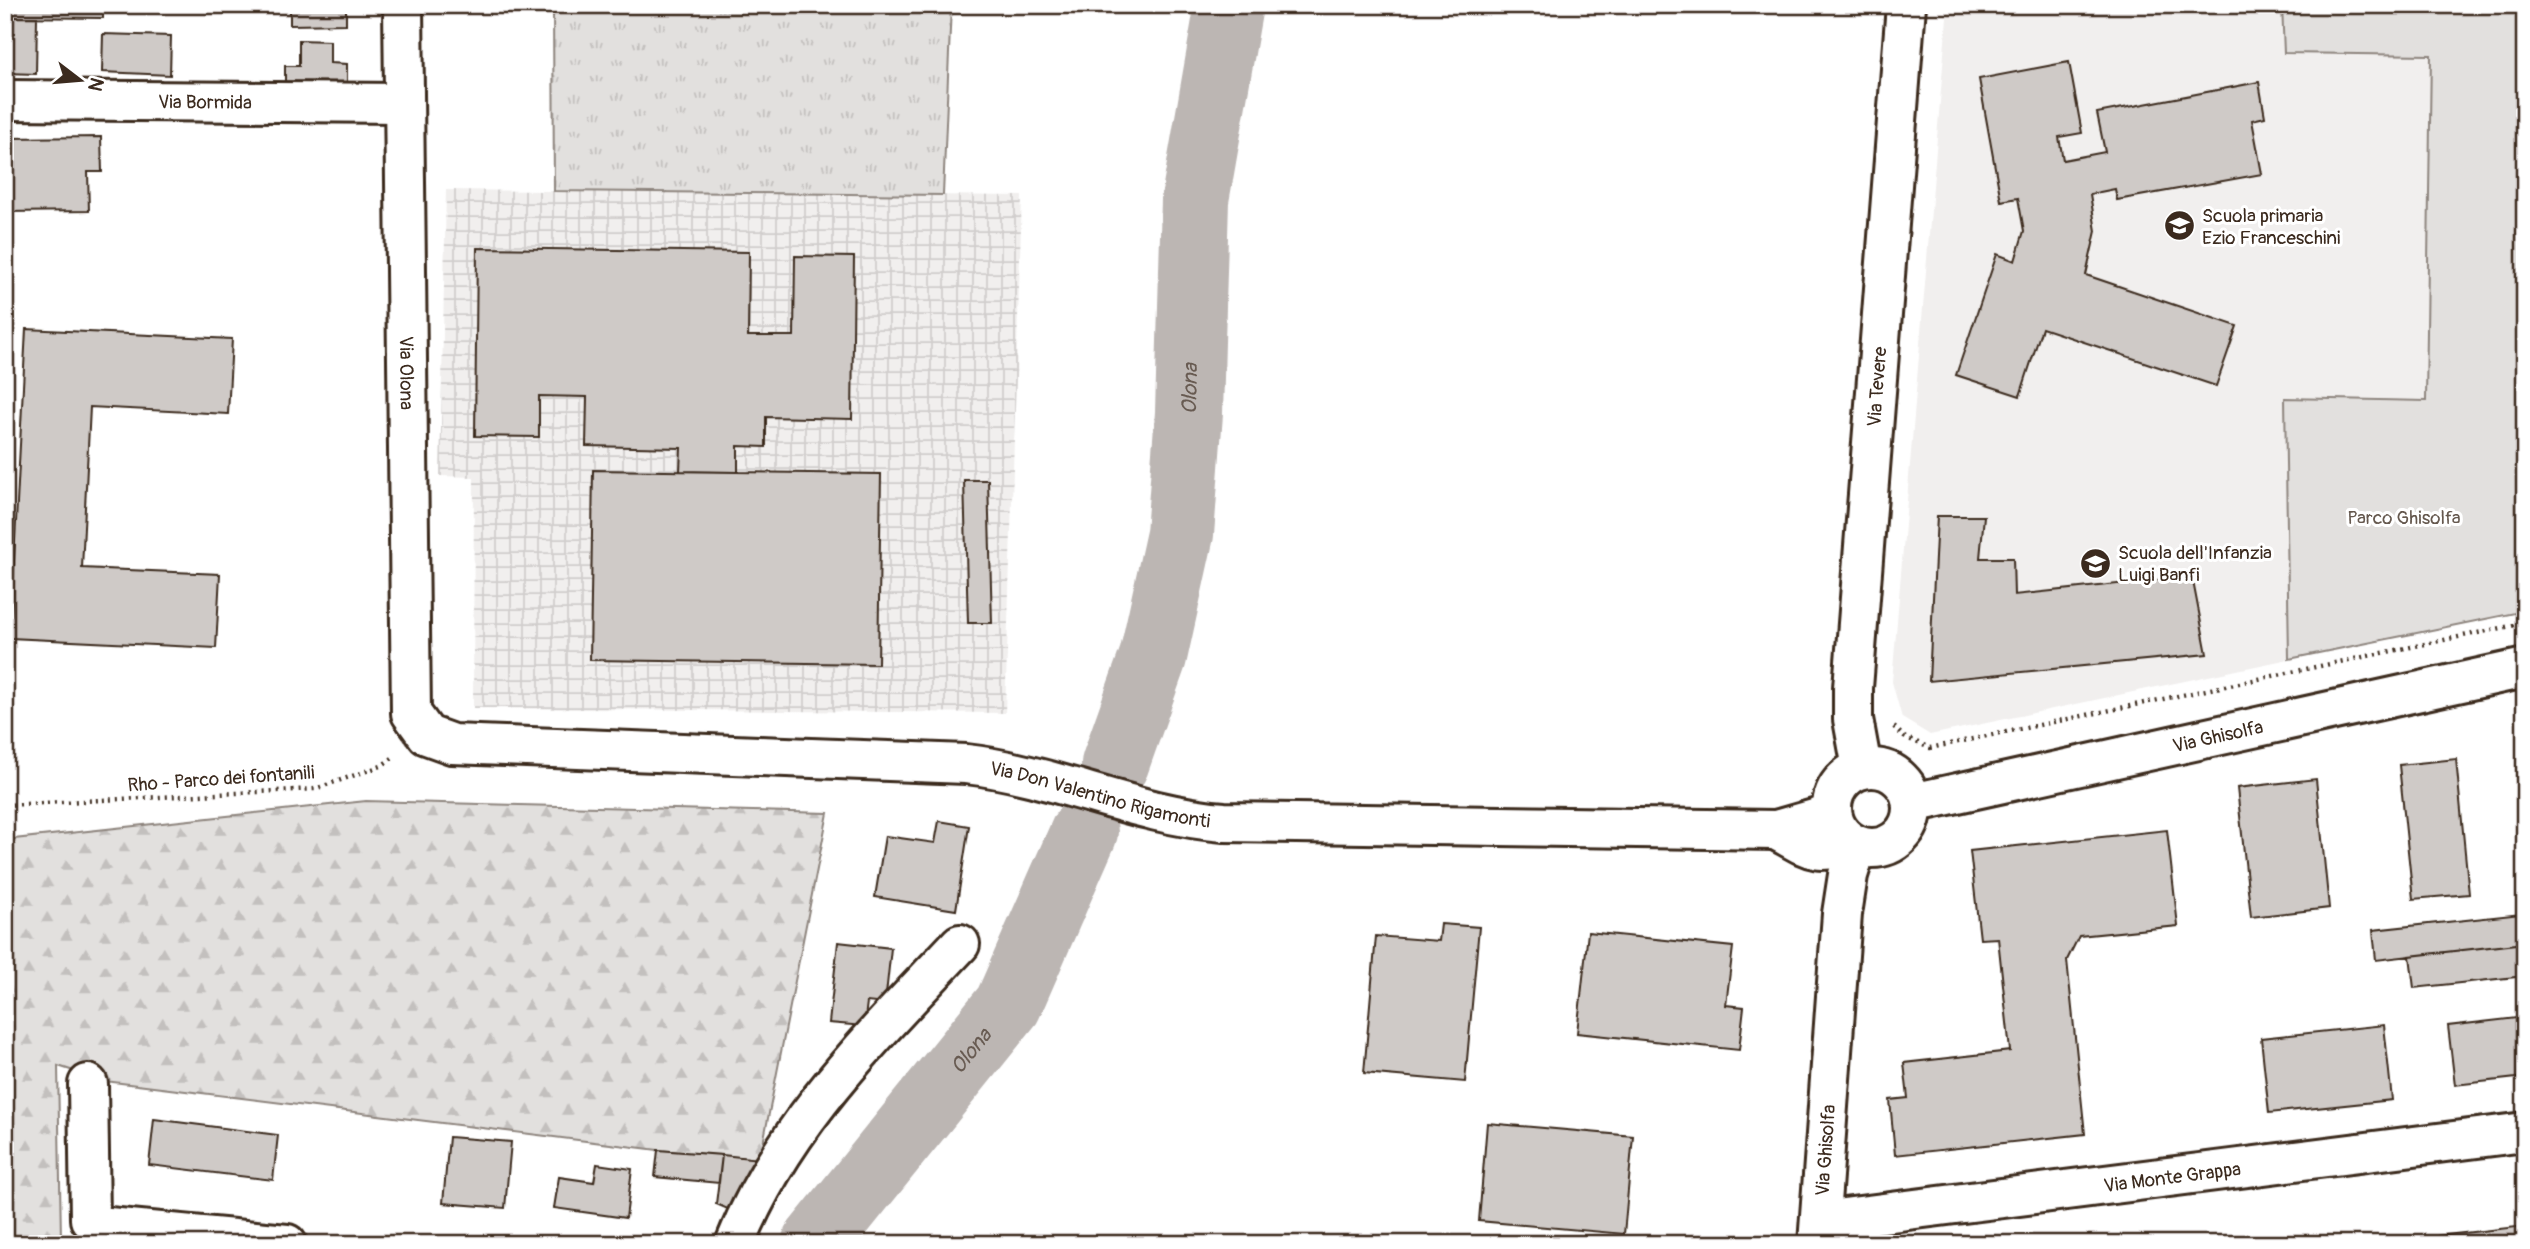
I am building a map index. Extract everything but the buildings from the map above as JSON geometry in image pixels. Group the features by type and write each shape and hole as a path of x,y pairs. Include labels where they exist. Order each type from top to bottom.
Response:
{"street":[{"name":"Via Olona","path":"403,5 411,713 427,735"},
{"name":"Via Tevere","path":"1861,768 1853,719 1853,688 1906,5"},
{"name":"Via Bormida","path":"5,100 403,103"},
{"name":"Via Ghisolfa","path":"1912,803 2525,668"},
{"name":"Via Don Valentino Rigamonti","path":"427,735 452,744 966,764 1029,775 1187,819 1224,822 1776,830 1814,850 1826,852 1846,834"},
{"path":"1861,768 1888,770 1908,789 1912,803 1907,830 1885,847 1846,834 1834,793 1850,774 1861,768"},
{"name":"Via Ghisolfa","path":"1819,1232 1842,914 1848,875 1846,834"},
{"path":"735,1244 771,1171 805,1117 835,1079 960,944"},
{"path":"88,1084 90,1219 98,1226 287,1244"},
{"name":"Via Monte Grappa","path":"1819,1232 2525,1132"}],"path":[{"path":"1890,723 1904,737 1930,748 2525,622"},
{"name":"Rho - Parco dei fontanili","path":"5,805 314,789 381,765 427,735"}],"shaded area":[{"name":"Scuola primaria Ezio Franceschini","path":"1948,5 2282,5 2284,53 2431,54 2426,401 2286,398 2289,659 1930,735 1902,718 1892,682"},
{"path":"446,190 1022,196 1005,713 473,708 474,477 440,476"}],"green space":[{"path":"553,5 951,5 943,195 554,191"},
{"name":"Parco Ghisolfa","path":"2282,5 2525,5 2525,611 2289,659 2285,398 2426,401 2431,55 2284,53"},
{"path":"366,801 828,813 760,1159 658,1150 105,1081 58,1066 61,1239 97,1244 5,1244 5,840"}],"waterway":[{"name":"Olona","path":"1115,764 1153,657 1180,534 1189,413 1195,200 1229,5"},
{"name":"Olona","path":"815,1244 1008,1005 1084,832"}],"place":[{"name":"Scuola primaria Ezio Franceschini","path":"2179,226"},
{"name":"Scuola dell'Infanzia Luigi Banfi","path":"2095,563"}]}
